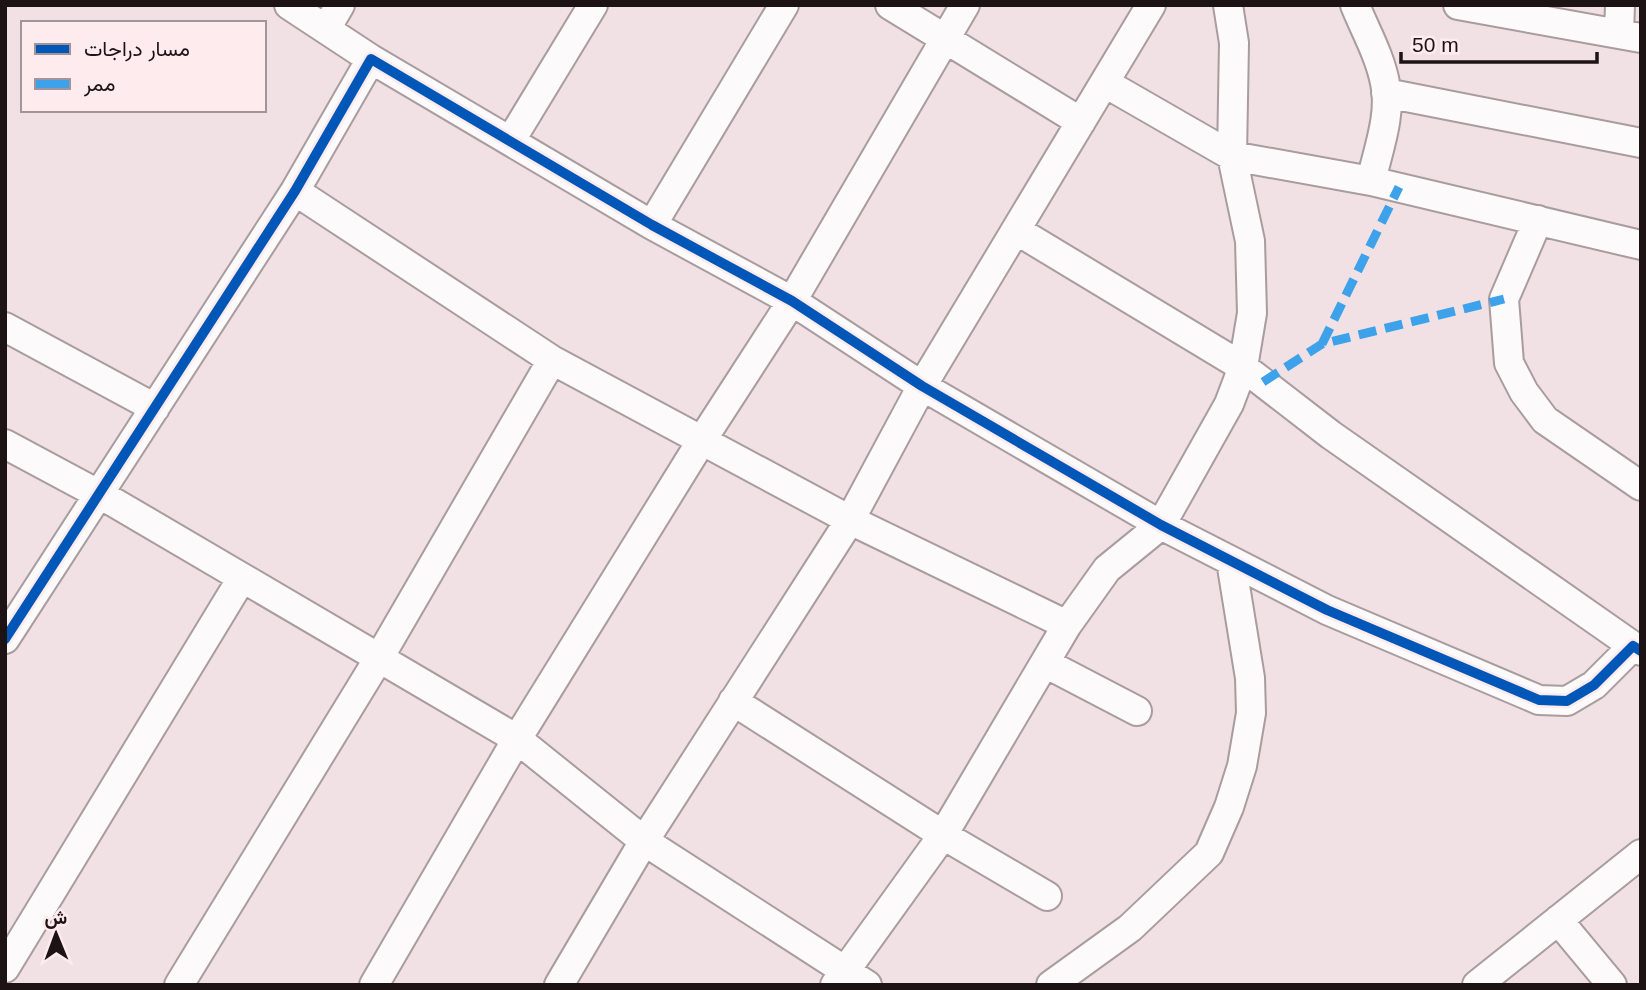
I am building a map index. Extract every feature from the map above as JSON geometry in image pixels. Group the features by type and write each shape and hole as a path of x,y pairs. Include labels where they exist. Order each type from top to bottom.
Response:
{"street":[{"path":"289,5 371,58 652,225 792,301 922,386 1161,525 1327,610 1539,700 1567,701 1594,685 1637,648 1331,435 1242,367 1016,229"},
{"path":"326,29 340,5"},
{"path":"511,140 593,5"},
{"path":"652,225 784,5"},
{"path":"890,5 1081,122"},
{"path":"374,985 517,739 702,440 792,301 965,5"},
{"path":"562,984 644,841 850,520 922,386 1151,5"},
{"path":"5,444 99,494 517,739 644,841 849,980 943,835 1067,625 1107,569 1161,525 1229,404 1242,367 1252,313 1250,241 1233,156 1234,43 1228,5"},
{"path":"1356,5 1381,66 1386,93 1386,111 1371,181"},
{"path":"1458,5 1630,36 1620,5"},
{"path":"5,639 295,191 371,58"},
{"path":"1105,83 1233,156 1371,181 1641,245"},
{"path":"1386,93 1641,143"},
{"path":"295,191 552,360 850,520 1067,625"},
{"path":"1538,220 1504,299 1509,363 1524,393 1545,420 1641,486"},
{"path":"5,327 155,408"},
{"path":"179,985 379,658 552,360"},
{"path":"1051,985 1130,928 1209,853 1229,807 1242,766 1251,713 1250,678 1231,561"},
{"path":"5,968 242,578"},
{"path":"1045,663 1136,711"},
{"path":"733,701 943,835 1046,896"},
{"path":"1477,985 1641,854"},
{"path":"1558,919 1612,985"}],"marked path":[{"path":"1322,344 1399,187"},
{"path":"1263,382 1322,344 1504,299"}],"cycle path":[{"path":"5,639 295,191 371,59 652,225 792,301 922,386 1161,525 1327,610 1539,700 1567,701 1594,685 1633,646 1641,651"}]}
